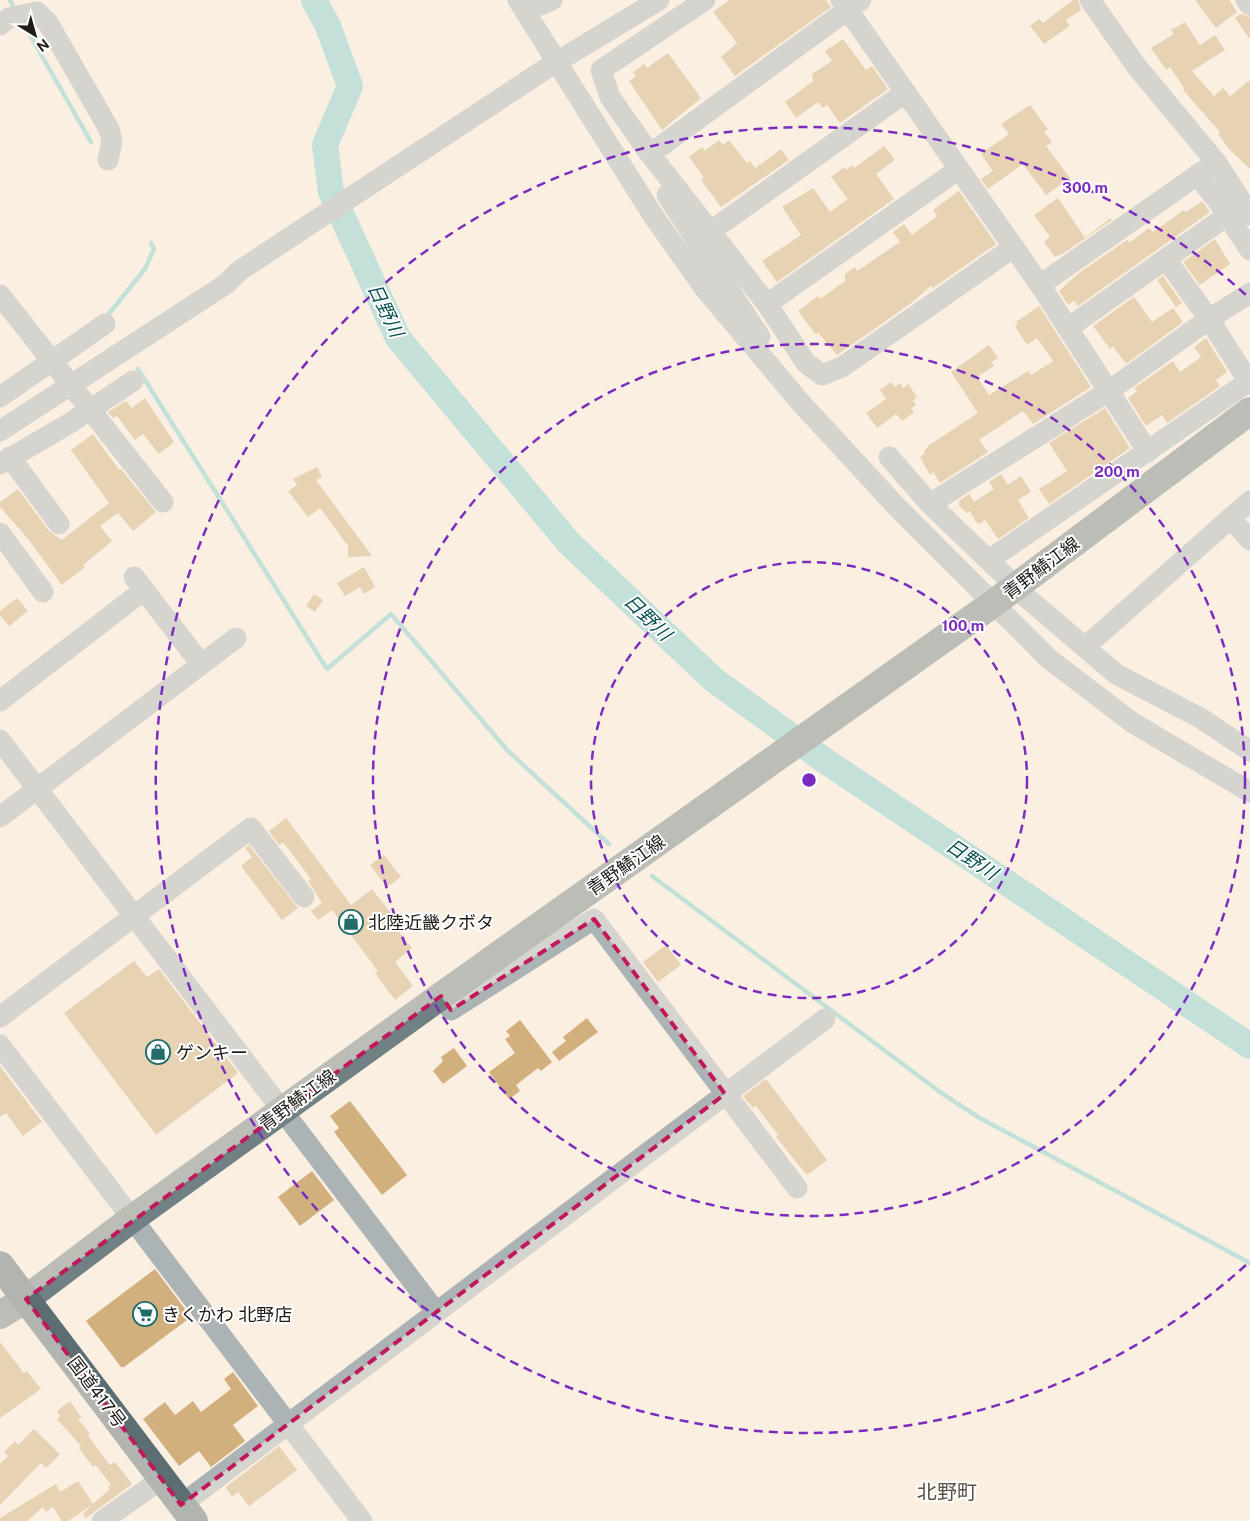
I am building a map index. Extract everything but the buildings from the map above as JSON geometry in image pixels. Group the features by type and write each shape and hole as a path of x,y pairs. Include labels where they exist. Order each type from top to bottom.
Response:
{"highway":[{"name":"国道417号","path":"0,1264 188,1513"}],"main road":[{"name":"青野鯖江線","path":"0,1315 26,1299 133,1218 441,996 989,606 1250,411"}],"street":[{"path":"518,0 554,64 652,214 705,290 768,364 897,507 989,606 1049,659 1133,723 1250,792"},
{"path":"538,0 541,5 552,0"},
{"path":"0,431 226,284 239,271 554,64 658,0"},
{"path":"705,0 601,70 610,97 650,154 768,304 806,363 822,375 842,367 1014,247"},
{"path":"1090,0 1137,67 1216,162 1250,216"},
{"path":"1246,0 1250,5"},
{"path":"650,154 850,3 906,92 1040,285 1148,452"},
{"path":"0,25 9,18 38,12 48,23 109,129 112,141 108,160"},
{"path":"711,231 906,92"},
{"path":"1040,285 1216,162"},
{"path":"768,304 959,169"},
{"path":"668,175 664,189 760,337 768,364"},
{"path":"1197,175 1228,215 1250,250"},
{"path":"1068,328 1228,215"},
{"path":"989,560 1249,383 1209,319 1166,259"},
{"path":"930,504 1109,391 1209,319 1250,293"},
{"path":"0,295 163,502"},
{"path":"0,397 105,324"},
{"path":"59,524 5,461 133,381"},
{"path":"889,457 930,504 1005,576"},
{"path":"1084,647 1250,501"},
{"path":"1230,518 1250,540"},
{"path":"0,533 43,592"},
{"path":"0,701 139,584 201,664"},
{"path":"1026,597 1116,674 1202,719 1250,750"},
{"path":"0,817 236,638"},
{"path":"0,740 436,1312"},
{"path":"0,1017 251,828 304,897"},
{"path":"441,996 451,1010 594,919 797,1188"},
{"path":"188,1513 288,1424 825,1019"},
{"path":"0,1045 362,1521"},
{"path":"102,1521 163,1478"}],"highlighted area":[{"path":"594,919 725,1094 181,1505 26,1299 441,996 451,1010"}],"waterway":[{"path":"10,0 15,10"},
{"name":"日野川","path":"314,0 328,26 350,86 325,145 331,192 398,338 569,543 714,680 821,758 1250,1046"},
{"path":"22,21 91,142"},
{"path":"110,318 108,315 145,269 154,249 151,243"},
{"path":"138,369 327,669 391,614 508,751 609,844"},
{"path":"652,876 940,1092 978,1117 1250,1263"}],"place":[{"name":"北陸近畿クボタ","path":"351,922"},
{"name":"ゲンキー","path":"158,1052"},
{"name":"きくかわ 北野店","path":"145,1314"}],"district":[{"name":"北野町","path":"947,1492"}]}
